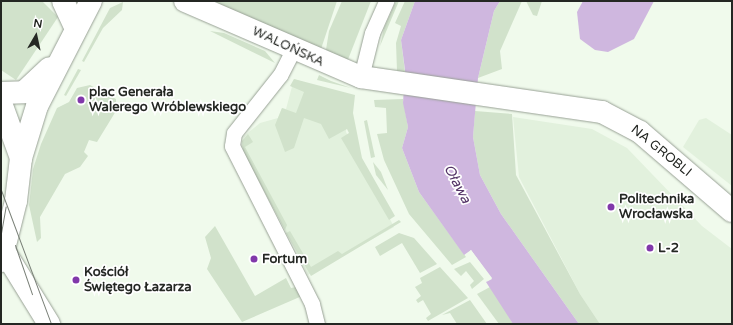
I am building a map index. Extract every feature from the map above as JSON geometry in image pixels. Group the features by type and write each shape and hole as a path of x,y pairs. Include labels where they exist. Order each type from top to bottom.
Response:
{"street":[{"path":"63,1 76,29"},
{"path":"48,324 2,253 21,158 37,106 92,1"},
{"name":"WALOŃSKA","path":"185,1 293,50 361,77 396,83"},
{"path":"361,77 372,33 386,1"},
{"path":"293,50 280,75 234,133 232,146 312,304 317,324"},
{"path":"1,93 24,92 60,60"},
{"name":"NA GROBLI","path":"396,83 574,105 619,119 655,144 732,211"},
{"path":"1,103 21,158"}],"shaded area":[{"path":"1,1 42,1 58,17 16,80 1,70"},
{"path":"204,1 337,1 321,49"},
{"path":"342,1 371,1 347,62 325,56 329,31"},
{"path":"396,1 399,1 380,46 384,28"},
{"path":"405,1 415,1 401,40 405,72 397,71 396,43 401,26 395,23"},
{"path":"500,1 522,1 500,51 502,69 478,78 494,11"},
{"path":"526,1 542,1 537,16 533,15"},
{"path":"123,2 122,10 103,28 84,62 82,61 110,8"},
{"path":"210,31 224,33 265,51 275,63"},
{"path":"78,69 81,70 66,96 64,95"},
{"path":"319,75 331,81 351,88 317,80"},
{"path":"294,79 347,96 346,132 394,227 308,275 242,146 244,136 260,123 278,118 282,108 286,109"},
{"path":"294,79 355,95 353,113 362,158 395,216 389,220 341,138 349,133 347,129 329,139 321,124 304,118 294,148 285,152 275,125 282,108 296,113 304,92 290,86"},
{"path":"90,85 116,99 116,111 97,142 89,140 84,152 88,156 80,167 65,174 40,217 41,238 37,242 29,205 33,169 41,144 57,108 69,102 77,88"},
{"path":"403,99 408,127 402,148 419,192 466,257 452,265 409,214 384,160 377,134 387,133 386,108 375,107 374,100"},
{"path":"475,111 512,114 516,175 580,294 600,324 579,324 501,214 480,175 473,137"},
{"name":"Politechnika Wrocławska","path":"513,117 592,129 627,148 702,226 732,249 732,324 600,324 580,294 519,177"},
{"path":"706,118 732,135 732,186 683,147 699,120"},
{"path":"367,120 375,157 371,158 364,121"},
{"path":"248,134 253,142 245,147 287,225 285,230 243,152 242,141"},
{"path":"373,162 381,172 388,190 376,175"},
{"path":"399,220 401,222 311,276 286,233 290,231 311,267 338,251 342,254"},
{"path":"215,226 255,296 286,278 291,288 296,287 302,296 242,322 207,269 211,258 205,237"},
{"path":"399,233 414,238 437,264 420,273 402,243 380,256 375,247"},
{"path":"470,262 484,279 472,289 470,285 474,281 466,271 461,276 454,269"},
{"path":"440,267 468,298 428,321 426,318 431,314 423,300 418,303 416,300 421,296 415,287 422,283 420,278"},
{"path":"490,287 502,304 513,324 499,324 477,294"},
{"path":"470,300 487,324 457,324 450,313 442,315"}],"water":[{"name":"Oława","path":"415,1 500,1 494,11 478,78 473,137 480,175 501,214 579,324 513,324 486,282 492,278 471,250 464,255 419,192 402,148 408,127 403,103 405,70 401,40"},
{"path":"583,1 654,1 634,39 608,52 595,50 580,39 577,12"}],"pier":[{"path":"471,250 492,279 486,282 490,278 471,253 466,256"}],"tram line":[{"path":"1,190 51,324"},
{"path":"1,233 6,206"},
{"path":"15,245 32,294"}],"place":[{"name":"plac Generała Walerego Wróblewskiego","path":"81,100"},
{"name":"Politechnika Wrocławska","path":"611,207"},
{"name":"L-2","path":"650,248"},
{"name":"Fortum","path":"254,259"},
{"name":"Kościół Świętego Łazarza","path":"76,280"}]}
